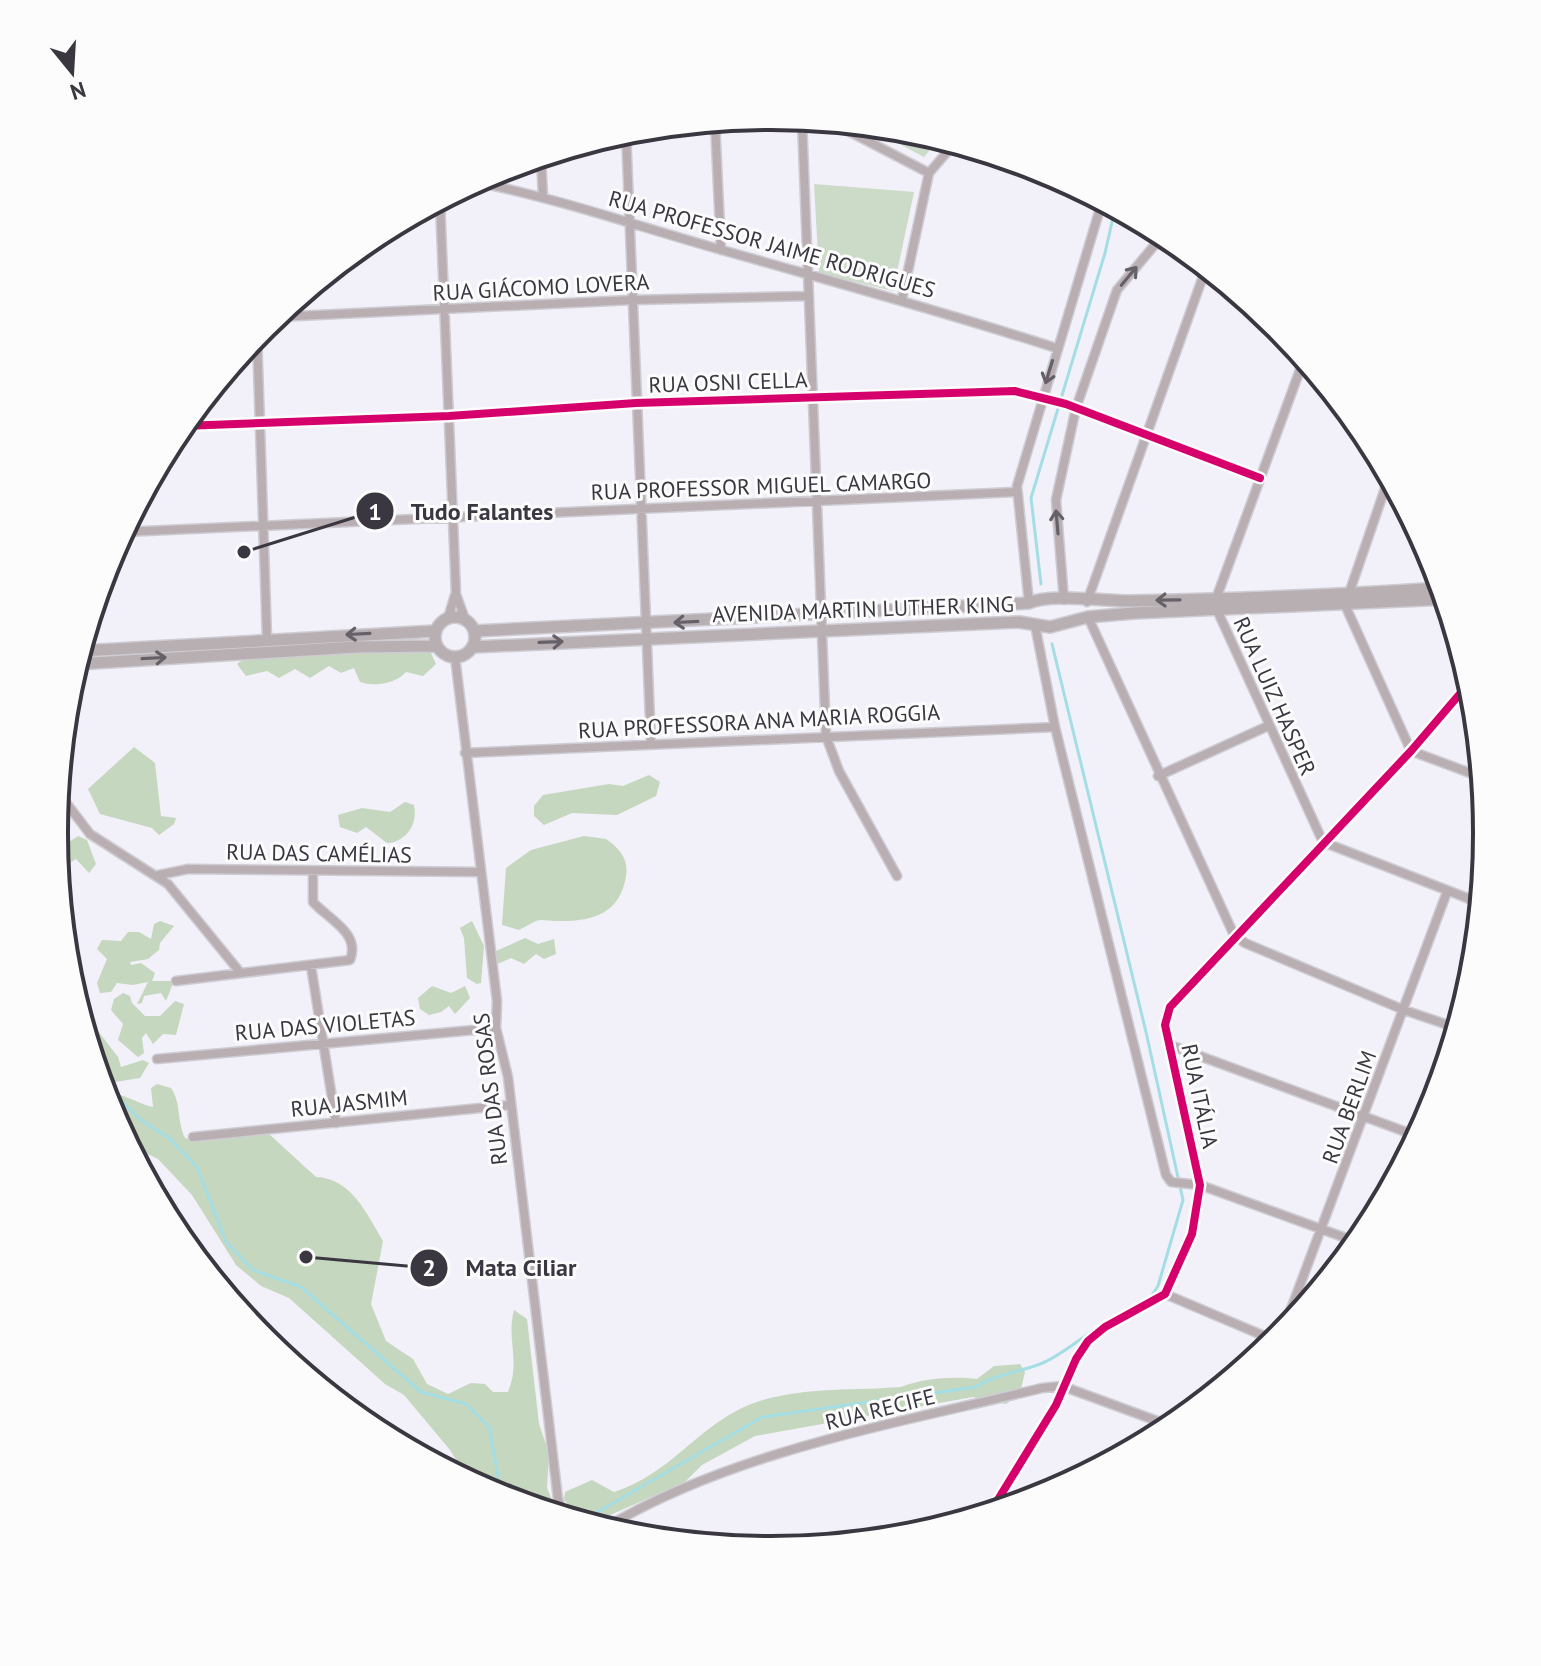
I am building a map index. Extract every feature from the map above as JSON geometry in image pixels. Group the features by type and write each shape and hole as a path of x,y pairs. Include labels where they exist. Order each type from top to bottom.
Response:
{"main road":[{"name":"AVENIDA MARTIN LUTHER KING","path":"1345,600 1429,589"},
{"name":"AVENIDA MARTIN LUTHER KING","path":"475,631 1029,603 1048,596 1134,607 1433,599"},
{"path":"1064,600 1064,622"},
{"path":"1029,603 1035,625"},
{"name":"AVENIDA MARTIN LUTHER KING","path":"473,647 1019,622 1050,627 1134,607"},
{"path":"933,608 934,625"},
{"path":"89,663 437,646 455,657 473,647 475,631 465,619 448,618 436,631 92,650"},
{"path":"436,631 437,646"},
{"path":"125,646 125,659"}],"street":[{"path":"802,131 816,504 824,614 826,736 839,771 897,876"},
{"path":"716,133 721,250"},
{"path":"859,137 929,173"},
{"path":"626,145 651,744"},
{"path":"902,299 929,173 946,153"},
{"path":"542,169 543,196"},
{"name":"RUA PROFESSOR JAIME RODRIGUES","path":"497,186 543,196 721,250 902,299 1056,348"},
{"path":"1029,603 1016,492 1045,397 1056,348 1099,212"},
{"path":"440,213 456,594 465,619"},
{"path":"1064,600 1057,481 1076,408 1117,290 1155,245"},
{"path":"1087,602 1202,279"},
{"name":"RUA GIÁCOMO LOVERA","path":"295,316 632,300 809,296"},
{"path":"257,354 267,639"},
{"name":"RUA LUIZ HASPER","path":"1300,371 1216,605 1323,842"},
{"name":"RUA OSNI CELLA","path":"199,425 449,416 636,403 1015,391 1066,404 1260,478"},
{"path":"1384,491 1345,600 1411,751 1470,773"},
{"name":"RUA PROFESSOR MIGUEL CAMARGO","path":"136,531 816,504 1016,492"},
{"path":"448,618 456,594"},
{"path":"1088,617 1158,776 1234,935 1245,943 1404,1010 1446,1024"},
{"path":"1035,625 1055,727 1166,1175 1178,1183 1200,1185 1345,1238"},
{"name":"RUA DAS ROSAS","path":"455,657 497,1001 496,1028 507,1068 559,1502"},
{"name":"RUA ITÁLIA","path":"1165,1294 1192,1234 1200,1185 1165,1025 1170,1007 1234,935 1411,751 1460,694"},
{"path":"1158,776 1268,726"},
{"name":"RUA PROFESSORA ANA MARIA ROGGIA","path":"465,753 1055,727"},
{"path":"69,807 90,834 159,875 201,921 239,971"},
{"path":"1323,842 1469,899"},
{"name":"RUA DAS CAMÉLIAS","path":"159,875 188,869 480,872"},
{"path":"176,981 350,960 353,951 347,932 313,902 313,871"},
{"name":"RUA BERLIM","path":"1295,1301 1447,892"},
{"path":"311,966 336,1123"},
{"name":"RUA DAS VIOLETAS","path":"157,1059 496,1028"},
{"path":"1170,1045 1406,1132"},
{"name":"RUA JASMIM","path":"193,1137 510,1105"},
{"path":"1000,1496 1056,1405 1062,1386 1088,1341 1105,1327 1165,1294 1262,1335"},
{"path":"1062,1386 1156,1420"},
{"name":"RUA RECIFE","path":"623,1520 687,1489 784,1450 1062,1386"}],"green space":[{"path":"896,142 931,149 924,157"},
{"path":"814,184 914,192 893,291 819,273"},
{"path":"430,651 436,664 423,676 406,672 391,682 372,684 360,682 354,668 341,673 329,666 310,678 295,669 279,678 267,671 246,676 237,664 247,659 286,654"},
{"path":"134,747 155,763 161,816 176,818 174,824 159,835 152,828 100,814 88,789"},
{"path":"649,775 660,782 656,796 617,815 572,813 544,825 534,816 534,806 543,795 609,784 623,786"},
{"path":"405,802 414,805 414,818 410,830 394,842 387,843 366,827 357,833 340,827 338,815 362,808 390,812"},
{"path":"78,836 87,840 96,864 89,873 76,859 69,863 69,842"},
{"path":"584,836 606,839 624,859 627,870 623,889 610,908 602,914 580,920 538,920 519,930 502,925 506,868 531,850"},
{"path":"160,921 174,926 160,943 159,950 148,959 130,962 131,965 141,963 155,973 152,981 174,981 166,1001 161,993 144,996 142,1003 137,1004 148,982 133,985 117,983 111,992 100,993 97,983 107,959 97,949 102,940 121,941 128,932 139,932 151,939 154,924"},
{"path":"472,921 484,946 481,983 477,984 467,978 464,938 460,928"},
{"path":"525,938 538,944 554,939 556,954 544,959 536,954 524,964 511,958 495,965 494,952"},
{"path":"432,986 451,993 465,986 470,998 455,1014 449,1006 429,1015 420,1009 418,998"},
{"path":"123,993 130,996 132,1003 145,1016 160,1016 175,1001 184,1004 176,1035 163,1034 153,1044 146,1033 142,1038 144,1053 138,1057 118,1040 123,1024 111,1010 114,999"},
{"path":"96,1028 118,1057 121,1067 143,1060 149,1063 140,1078 115,1082 116,1089"},
{"path":"157,1084 171,1088 185,1138 195,1141 269,1134 316,1177 328,1179 348,1191 357,1199 383,1241 371,1304 386,1341 413,1359 427,1384 448,1394 471,1383 485,1384 493,1392 508,1392 514,1360 514,1310 527,1319 539,1424 549,1453 547,1488 552,1500 457,1462 404,1395 385,1384 289,1298 261,1286 236,1265 192,1195 158,1159 145,1153 118,1094 153,1107 151,1088"},
{"path":"1020,1364 1025,1372 1020,1393 1006,1404 973,1397 755,1436 702,1465 685,1482 607,1516 568,1505 564,1499 565,1492 592,1480 614,1492 634,1484 667,1463 725,1417 760,1401 820,1391 901,1387 938,1378 977,1379 994,1366"}],"waterway":[{"path":"1041,584 1031,498 1113,220"},
{"path":"1052,644 1146,1032 1183,1200 1158,1286 1150,1298"},
{"path":"120,1100 141,1120 169,1138 197,1167 226,1242 253,1270 301,1287 421,1392 466,1404 489,1427 499,1481"},
{"path":"595,1513 762,1417 976,1387 991,1379 1048,1361 1098,1328"}],"cycle path":[{"path":"199,425 449,416 636,403 1015,391 1066,404 1260,478"},
{"path":"1000,1497 1056,1405 1076,1359 1088,1341 1105,1327 1165,1294 1192,1234 1200,1185 1165,1025 1170,1007 1411,751 1460,694"}],"place":[{"name":"Tudo Falantes","path":"244,552"},
{"name":"Mata Ciliar","path":"306,1257"}]}
